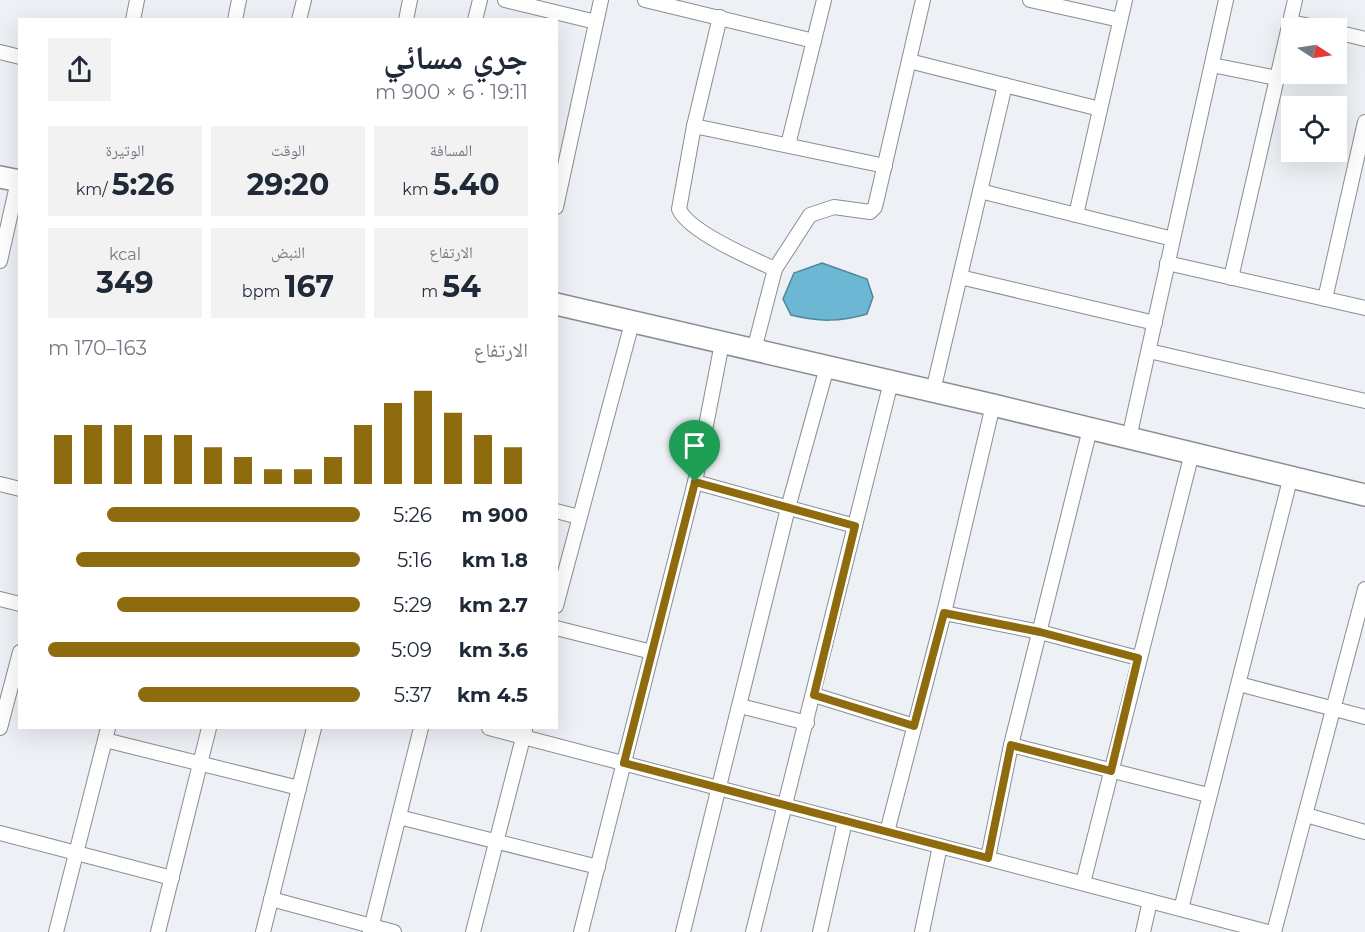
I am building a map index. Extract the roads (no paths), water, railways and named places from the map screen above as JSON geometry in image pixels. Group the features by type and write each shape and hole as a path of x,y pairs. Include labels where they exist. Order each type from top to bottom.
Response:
{"highway":[{"path":"558,304 993,405 1365,495"}],"street":[{"path":"133,18 137,0"},
{"path":"235,18 239,0"},
{"path":"300,18 304,0"},
{"path":"406,18 410,0"},
{"path":"476,18 480,0"},
{"path":"505,0 596,22"},
{"path":"558,198 601,0"},
{"path":"645,0 814,41"},
{"path":"788,145 824,0"},
{"path":"754,350 776,269 810,215 834,207 873,211 923,0"},
{"path":"1030,0 1120,20"},
{"path":"1076,216 1125,0"},
{"path":"1129,438 1226,0"},
{"path":"1291,18 1295,0"},
{"path":"720,17 678,202 681,214 728,246 776,269"},
{"path":"1347,35 1365,39"},
{"path":"0,52 18,56"},
{"path":"909,61 1100,109"},
{"path":"1231,278 1281,61"},
{"path":"1212,65 1277,78"},
{"path":"933,391 1005,85"},
{"path":"1325,299 1358,187 1365,122"},
{"path":"694,126 885,166"},
{"path":"0,261 13,180"},
{"path":"980,191 1173,239"},
{"path":"1167,263 1365,308"},
{"path":"960,277 1155,323"},
{"path":"558,598 632,323"},
{"path":"581,932 695,482 722,343"},
{"path":"1149,351 1365,401"},
{"path":"683,932 788,508 827,367"},
{"path":"753,932 891,382"},
{"path":"887,832 944,613 993,405"},
{"path":"988,858 1011,745 1090,429"},
{"path":"1083,883 1138,658 1192,453"},
{"path":"1181,909 1208,795 1239,684 1291,477"},
{"path":"695,482 855,526"},
{"path":"0,484 18,488"},
{"path":"558,512 579,517"},
{"path":"1274,932 1365,589"},
{"path":"0,599 18,604"},
{"path":"944,613 1040,632 1138,658"},
{"path":"558,628 652,652"},
{"path":"0,728 2,711 18,659"},
{"path":"1239,684 1365,717"},
{"path":"814,695 914,726"},
{"path":"740,706 807,723"},
{"path":"158,932 209,729"},
{"path":"263,932 314,729"},
{"path":"371,929 421,729"},
{"path":"498,729 524,732 624,763 1260,931"},
{"path":"473,932 524,732"},
{"path":"56,932 107,734 200,765 299,788"},
{"path":"1011,745 1208,795"},
{"path":"1306,815 1365,832"},
{"path":"399,817 598,867"},
{"path":"820,932 845,821"},
{"path":"0,833 172,878"},
{"path":"922,932 940,846"},
{"path":"271,900 371,929 394,932"},
{"path":"1143,932 1150,901"}],"water":[{"path":"822,263 867,279 873,297 867,314 848,319 829,320 791,315 783,299 794,273"}]}
